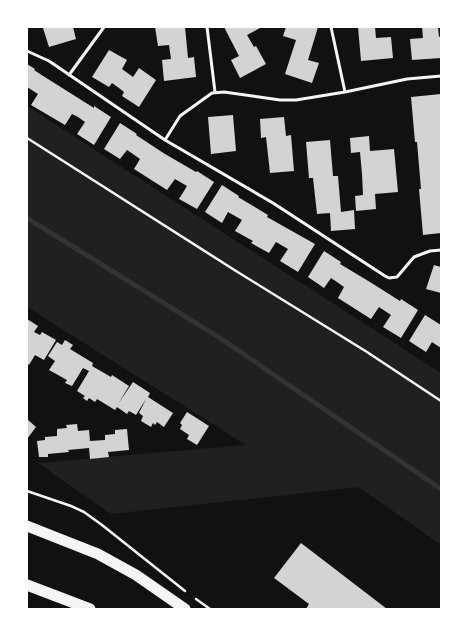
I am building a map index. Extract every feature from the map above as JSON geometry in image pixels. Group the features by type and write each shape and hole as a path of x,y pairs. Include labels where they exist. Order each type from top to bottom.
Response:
{"highway":[{"path":"27,526 105,558 136,575 185,609"},
{"path":"27,585 90,609"}],"lane":[{"path":"69,75 104,27"},
{"path":"207,27 215,92"},
{"path":"331,27 345,92"},
{"path":"27,51 49,61 165,140 272,203 389,278 397,277 414,257 430,251 441,250"},
{"path":"165,140 180,116 215,92 280,100 296,100 345,92 407,79 441,76"}],"path":[{"path":"27,138 441,401"},
{"path":"27,491 84,512 210,609"}],"shaded area":[{"path":"27,106 441,373 441,545 359,487 111,514 38,463 246,445 27,307"}],"building":[{"path":"73,27 76,39 49,47 43,28"},
{"path":"155,27 185,27 188,58 194,57 196,77 164,81 162,60 171,59 169,45 158,46"},
{"path":"224,27 259,27 260,28 247,35 254,47 256,46 266,64 240,78 231,60 239,56"},
{"path":"286,27 318,27 308,60 319,63 312,83 285,74 296,40 283,36"},
{"path":"358,27 375,27 376,38 391,37 393,58 361,61"},
{"path":"422,27 438,27 439,37 441,36 441,58 412,60 410,39 423,38"},
{"path":"109,50 127,60 122,69 133,77 139,68 156,80 139,107 122,96 124,92 112,83 109,87 92,77"},
{"path":"27,64 40,74 111,117 94,145 77,134 85,122 78,117 72,114 65,125 31,105 38,94 27,87"},
{"path":"441,94 441,233 423,235 417,142 415,142 411,97"},
{"path":"233,115 236,151 211,154 208,117"},
{"path":"284,117 286,136 291,135 294,171 270,173 266,137 261,138 260,119"},
{"path":"120,123 165,154 214,182 197,209 179,199 187,186 175,179 167,190 134,169 140,159 127,150 120,159 104,149"},
{"path":"369,136 370,151 394,149 398,192 375,194 376,209 356,211 355,196 363,195 362,174 360,152 351,153 350,138"},
{"path":"330,140 333,176 338,176 341,212 354,210 355,229 331,231 330,213 317,214 313,178 309,178 306,142"},
{"path":"222,185 239,196 238,197 268,215 267,217 315,244 298,272 280,261 288,249 276,242 269,253 251,243 253,241 235,231 242,220 228,212 222,223 205,212"},
{"path":"324,251 341,262 340,264 400,301 401,299 418,310 401,338 383,327 391,315 379,307 371,319 338,298 344,287 331,278 324,288 308,277"},
{"path":"434,265 441,267 441,293 426,289"},
{"path":"425,315 441,325 441,348 432,342 426,352 409,341"},
{"path":"27,319 38,326 34,332 40,335 42,332 56,340 44,360 35,355 29,365 27,363"},
{"path":"65,340 73,345 70,349 93,363 92,366 111,377 112,375 129,386 118,404 133,382 150,393 148,397 173,413 164,427 157,422 155,425 153,423 151,427 141,421 143,416 139,413 146,399 136,415 129,411 127,414 117,407 115,410 97,399 95,402 89,398 87,401 83,398 85,396 77,391 89,371 83,368 72,386 65,383 67,380 49,370 55,361 48,356 57,342 62,345"},
{"path":"187,412 209,426 197,445 187,439 189,435 180,429 182,425 180,423"},
{"path":"27,419 36,427 27,439"},
{"path":"77,424 78,431 89,430 90,441 105,440 105,435 115,434 115,430 127,429 129,450 108,452 109,457 90,459 89,448 68,450 69,452 48,454 48,457 39,457 37,441 45,440 45,437 57,436 57,429 67,428 66,425"},
{"path":"301,543 387,609 306,609 309,604 274,578"}],"waterway":[{"path":"27,218 223,340 441,489"}]}
